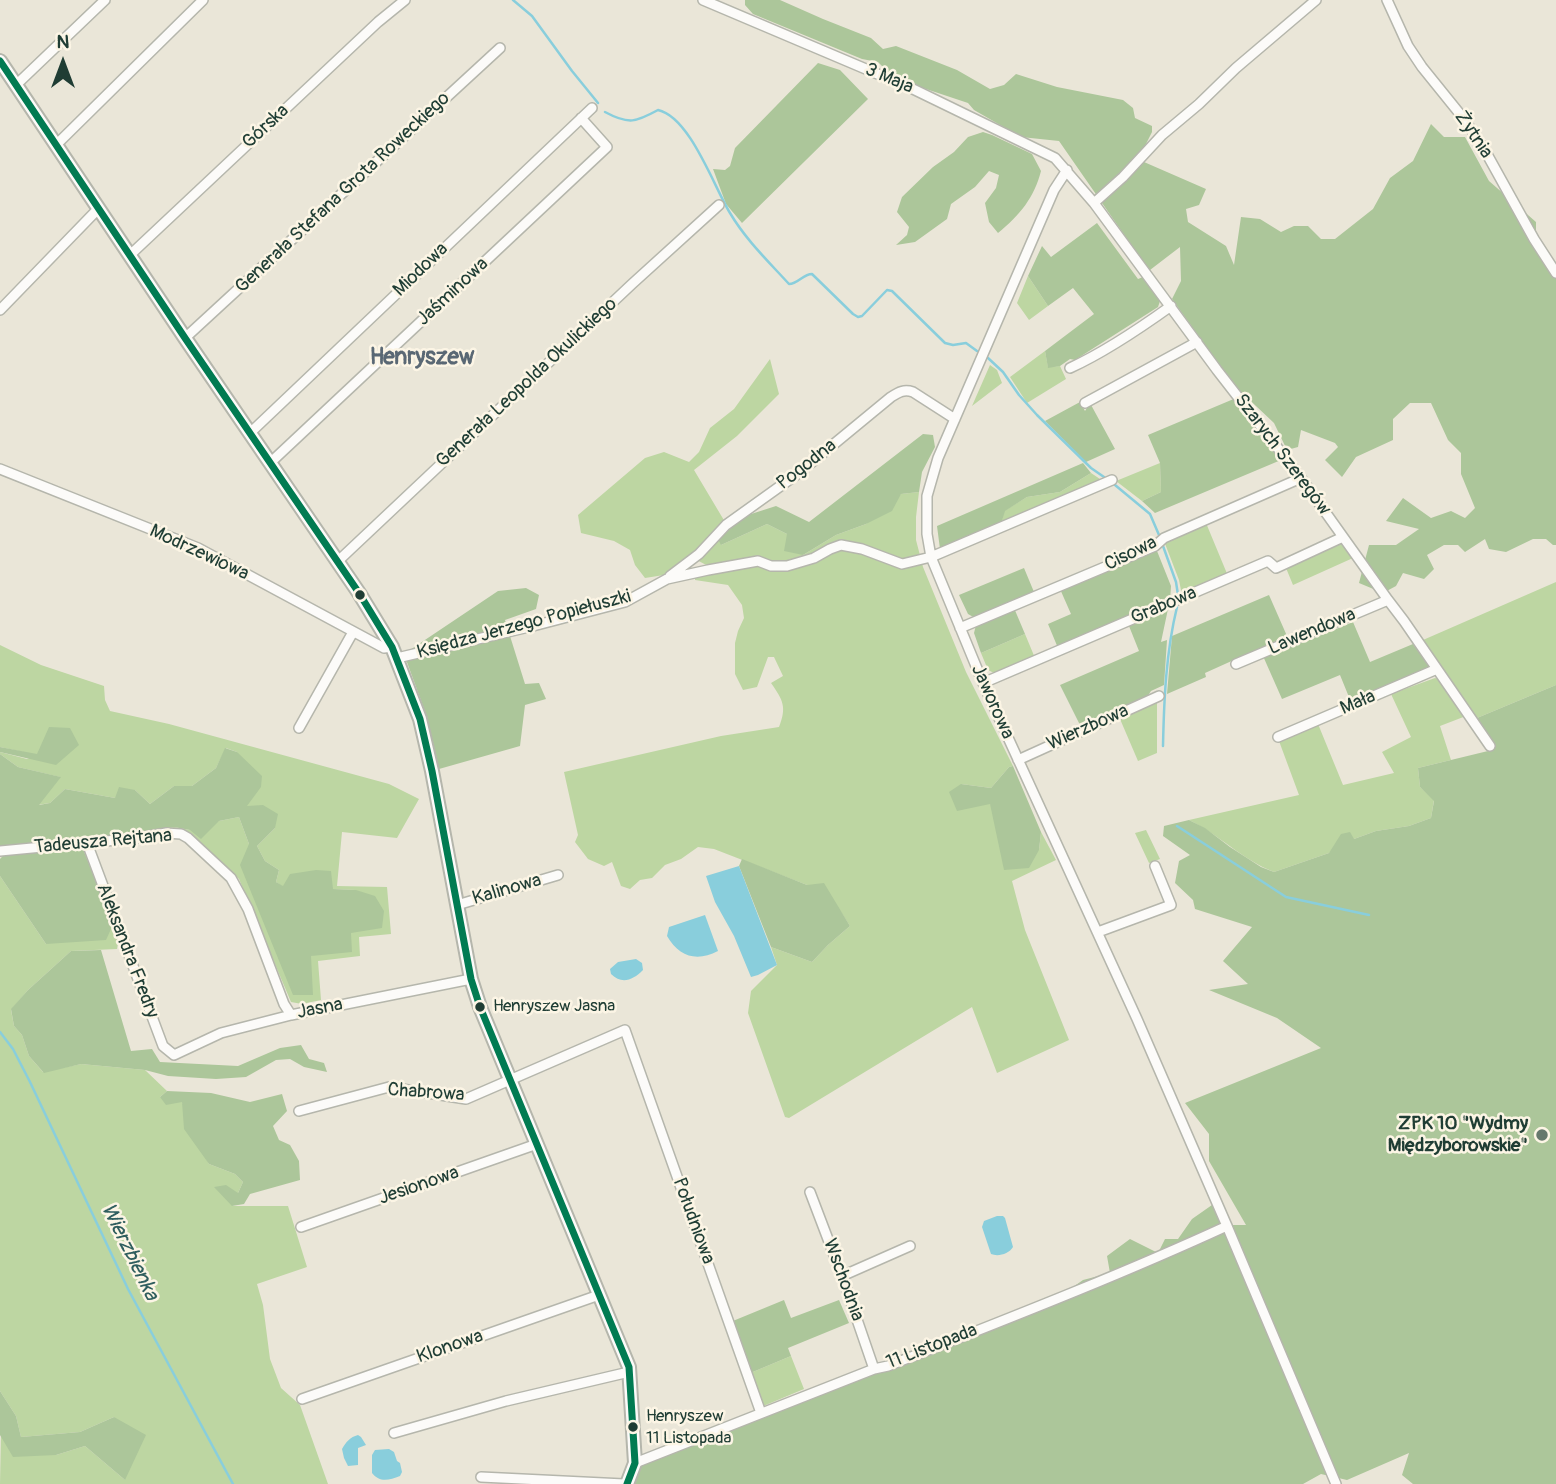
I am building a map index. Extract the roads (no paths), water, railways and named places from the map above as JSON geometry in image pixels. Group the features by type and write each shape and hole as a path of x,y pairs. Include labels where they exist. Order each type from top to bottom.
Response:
{"street":[{"path":"16,85 105,0"},
{"path":"56,145 204,0"},
{"name":"Górska","path":"130,255 378,22 405,0"},
{"name":"3 Maja","path":"703,0 913,89 1048,153 1067,170"},
{"path":"1094,203 1123,177 1162,135 1316,0"},
{"name":"Żytnia","path":"1387,0 1408,46 1483,147 1556,273"},
{"name":"Generała Stefana Grota Roweckiego","path":"185,338 500,48"},
{"path":"0,61 376,620 394,652 420,719 471,979 480,1007 624,1353 629,1372 635,1463 626,1484 481,1477"},
{"name":"Miodowa","path":"250,433 592,108"},
{"name":"Jaśminowa","path":"270,463 607,147 581,118"},
{"name":"Szarych Szeregów","path":"1067,170 1301,478 1405,621 1490,746"},
{"name":"Jaworowa","path":"1067,170 1055,190 938,458 925,513 931,557 983,683 1098,932 1227,1226 1336,1484"},
{"name":"Generała Leopolda Okulickiego","path":"337,562 719,205"},
{"path":"0,310 99,208"},
{"path":"1070,368 1148,323 1171,306"},
{"path":"1085,404 1197,342"},
{"name":"Pogodna","path":"667,579 699,554 726,525 800,472 900,392 913,392 955,419"},
{"name":"Modrzewiowa","path":"0,469 198,548 394,652"},
{"name":"Cisowa","path":"960,628 1155,546 1164,538 1301,478"},
{"name":"Księdza Jerzego Popiełuszki","path":"394,652 520,629 625,602 667,579 758,561 771,566 788,566 814,558 841,545 862,549 902,564 931,557 1112,480"},
{"name":"Grabowa","path":"983,683 1268,561 1276,568 1343,537"},
{"name":"Lawendowa","path":"1236,664 1388,600"},
{"path":"299,728 353,632"},
{"name":"Mała","path":"1278,737 1437,669"},
{"name":"Wierzbowa","path":"1018,760 1159,696"},
{"name":"Tadeusza Rejtana","path":"0,851 166,833 181,834 231,878 248,909 284,1004 291,1015"},
{"name":"Aleksandra Fredry","path":"86,843 163,1046 174,1055"},
{"path":"1098,932 1171,905 1154,866"},
{"name":"Kalinowa","path":"457,905 558,876"},
{"name":"Jasna","path":"174,1055 221,1033 291,1015 471,979"},
{"name":"Południowa","path":"511,1080 625,1030 761,1413"},
{"name":"Chabrowa","path":"299,1111 389,1087 466,1099 511,1080"},
{"name":"Jesionowa","path":"301,1227 537,1144"},
{"name":"Wschodnia","path":"810,1192 874,1369"},
{"name":"11 Listopada","path":"635,1463 1020,1314 1227,1226"},
{"path":"842,1276 910,1246"},
{"name":"Klonowa","path":"302,1399 600,1295"},
{"path":"394,1433 506,1401 629,1372"}],"water":[{"path":"739,866 777,965 751,977 734,936 715,902 706,876"},
{"path":"705,915 718,951 696,957 677,949 667,936 669,927"},
{"path":"636,959 642,963 643,970 635,976 623,980 611,974 610,969 618,962"},
{"path":"997,1216 1005,1218 1013,1247 1006,1253 997,1255 991,1254 982,1227 984,1221"},
{"path":"358,1435 366,1445 358,1448 358,1465 348,1466 342,1449 348,1440"},
{"path":"389,1449 394,1452 402,1472 400,1476 381,1479 372,1473 372,1455 375,1450"}],"waterway":[{"path":"513,0 532,16 598,103"},
{"path":"605,112 627,120 644,117 658,110 670,115 691,139 736,223 789,284 812,274 858,317 887,290 892,291 945,343 966,343 977,351"},
{"path":"988,358 1003,372 1037,415 1091,468 1104,477"},
{"path":"1115,485 1150,514 1159,535"},
{"path":"1163,546 1178,595"},
{"path":"1163,746 1168,658 1177,607"},
{"path":"1177,826 1286,897 1369,915"},
{"name":"Wierzbienka","path":"0,1032 13,1049 30,1082 128,1289 233,1484"}],"place":[{"name":"Henryszew Jasna","path":"480,1007"},
{"name":"ZPK 10 \"Wydmy Międzyborowskie\"","path":"1542,1135"},
{"name":"Henryszew 11 Listopada","path":"633,1427"}],"district":[{"name":"Henryszew","path":"422,358"}]}
